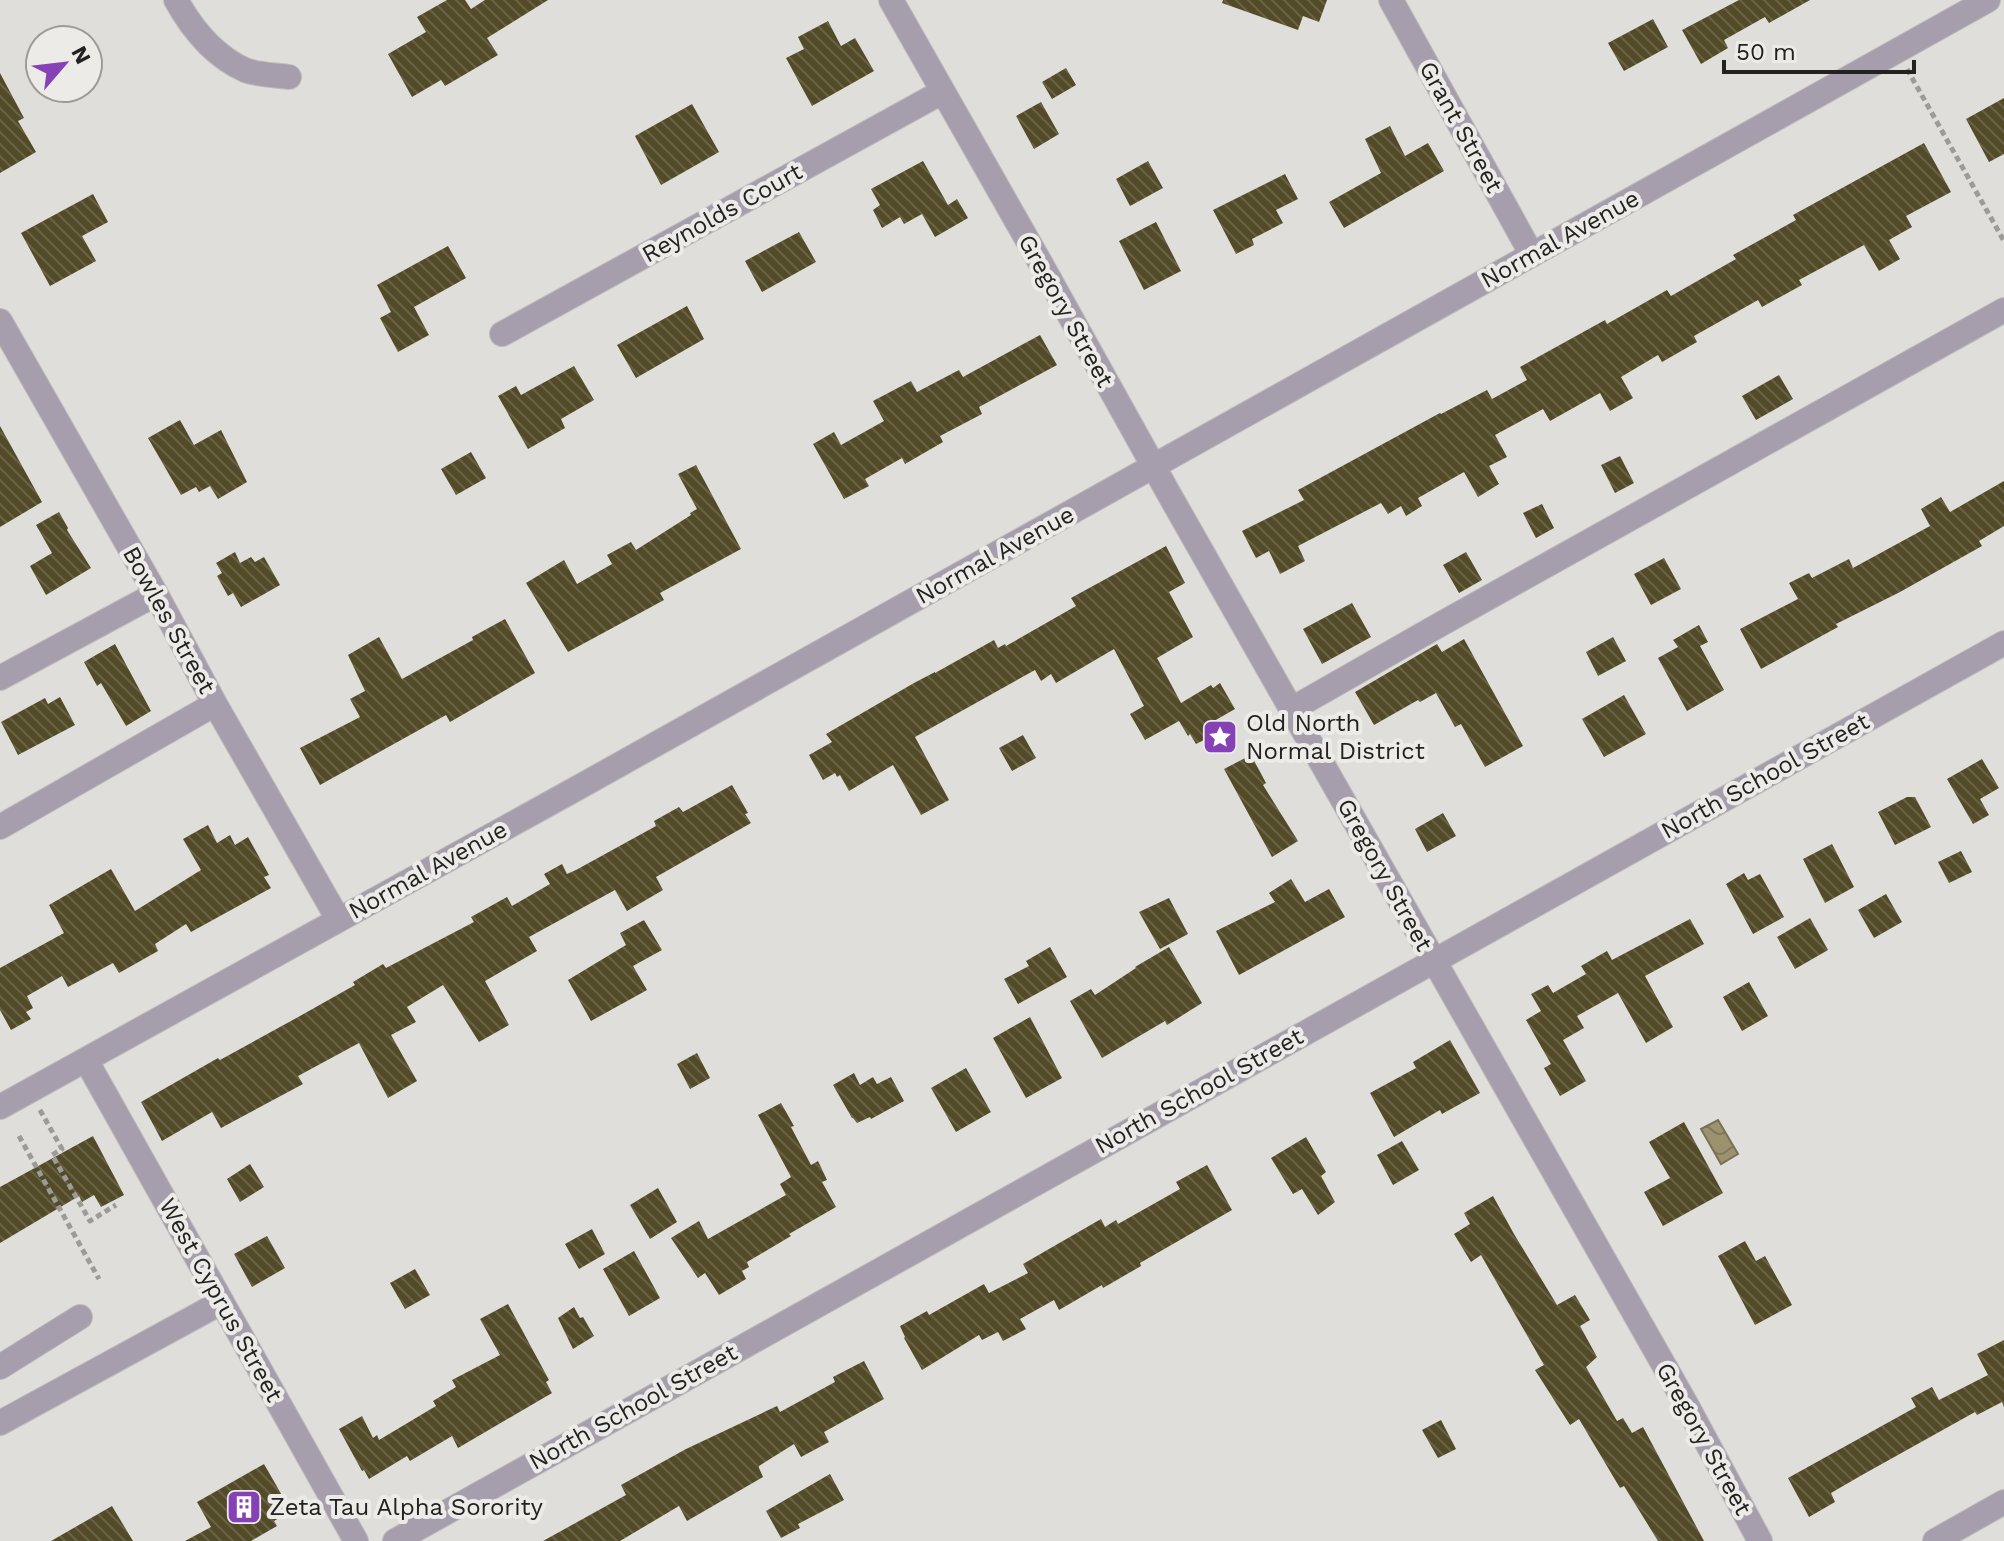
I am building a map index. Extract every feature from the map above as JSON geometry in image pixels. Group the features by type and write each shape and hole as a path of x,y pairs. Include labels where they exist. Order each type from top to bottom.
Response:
{"street":[{"path":"176,0 187,19 214,51 247,71 289,77"},
{"name":"Gregory Street","path":"891,0 1686,1404 1760,1541"},
{"name":"Grant Street","path":"1391,0 1532,255"},
{"name":"Normal Avenue","path":"0,1107 1988,0"},
{"name":"Reynolds Court","path":"502,334 942,92"},
{"path":"1292,709 2004,310"},
{"name":"Bowles Street","path":"0,321 338,919"},
{"path":"0,678 156,594"},
{"name":"North School Street","path":"395,1541 2004,643"},
{"path":"0,827 215,704"},
{"name":"West Cyprus Street","path":"86,1060 356,1541"},
{"path":"0,1423 222,1302"},
{"path":"0,1367 80,1317"},
{"path":"1935,1541 2004,1502"}],"path":[{"path":"1897,51 2004,241"},
{"path":"37,1106 62,1149 52,1155 90,1221 116,1205"},
{"path":"19,1136 99,1279"}],"water":[{"path":"1718,1120 1738,1154 1721,1164 1701,1129"}],"building":[{"path":"447,0 465,0 471,9 485,0 548,0 487,38 498,55 445,86 441,80 412,97 388,54 426,32 417,17"},
{"path":"1223,0 1327,0 1319,22 1303,16 1298,30 1222,3"},
{"path":"1739,0 1810,0 1769,23 1765,17 1724,40 1728,48 1701,64 1682,30"},
{"path":"1653,19 1668,47 1624,71 1608,43"},
{"path":"828,21 841,46 855,38 874,71 812,106 786,58 804,49 798,37"},
{"path":"1066,68 1076,85 1052,99 1042,82"},
{"path":"0,73 24,118 18,121 36,152 0,173"},
{"path":"2004,98 2004,154 1989,162 1966,119"},
{"path":"1041,102 1059,134 1034,149 1016,116"},
{"path":"692,104 719,152 661,185 635,136"},
{"path":"1390,126 1405,156 1428,143 1444,171 1344,228 1329,202 1381,173 1365,139"},
{"path":"1924,143 1951,192 1906,216 1912,227 1889,240 1900,259 1879,271 1864,245 1799,280 1802,285 1762,307 1758,300 1694,336 1697,342 1662,362 1658,355 1621,377 1633,398 1610,411 1600,393 1550,421 1543,409 1495,435 1507,457 1489,466 1499,484 1478,497 1464,472 1418,498 1422,506 1406,516 1401,506 1388,514 1381,503 1298,546 1305,561 1280,574 1269,551 1256,558 1242,531 1304,500 1298,490 1487,390 1492,399 1527,380 1520,367 1667,290 1671,296 1736,259 1733,255 1796,220 1793,215"},
{"path":"923,161 948,205 957,199 968,218 935,237 922,214 904,224 900,217 882,228 873,210 880,205 871,189"},
{"path":"1148,161 1163,188 1130,206 1116,179"},
{"path":"1285,174 1298,199 1276,210 1283,223 1252,239 1254,245 1236,254 1213,210"},
{"path":"93,194 108,222 82,236 96,261 50,286 21,233"},
{"path":"1156,222 1181,271 1144,290 1119,241"},
{"path":"799,232 816,262 762,292 745,261"},
{"path":"448,246 466,278 414,307 429,335 398,352 380,318 391,312 377,285"},
{"path":"687,306 704,339 636,378 617,345"},
{"path":"1040,335 1057,365 979,407 982,414 940,436 943,442 905,464 902,458 865,479 869,486 844,499 813,444 834,432 841,445 884,421 873,401 911,381 917,392 959,370 963,377"},
{"path":"574,366 594,400 561,419 565,428 528,449 498,396 516,386 521,395"},
{"path":"1779,375 1793,399 1756,420 1742,396"},
{"path":"180,420 194,445 221,430 247,482 218,499 210,486 199,492 196,487 181,495 148,438"},
{"path":"0,426 42,502 0,527"},
{"path":"471,452 486,478 456,495 441,469"},
{"path":"1620,456 1634,483 1615,493 1601,465"},
{"path":"696,465 741,549 660,593 664,600 568,652 526,583 564,560 577,584 612,564 607,555 631,542 636,550 691,515 697,509 678,474"},
{"path":"2004,481 2004,526 1979,541 1982,546 1836,624 1838,627 1761,669 1740,629 1798,599 1789,583 1809,573 1812,578 1849,559 1853,568 1930,526 1921,509 1941,497 1950,512"},
{"path":"1542,504 1554,528 1536,538 1523,513"},
{"path":"59,512 91,568 46,595 30,566 52,553 36,525"},
{"path":"1166,546 1185,583 1169,592 1193,637 1157,658 1181,703 1220,683 1235,709 1214,721 1220,732 1196,744 1179,721 1145,740 1130,714 1144,706 1114,649 1056,683 1051,674 1041,681 1035,670 915,737 949,800 921,815 893,765 849,791 840,775 837,777 835,773 823,780 809,755 832,742 826,734 994,640 998,648 1006,646 1076,606 1071,598"},
{"path":"235,552 240,563 251,557 255,562 264,557 280,585 241,607 233,593 228,596 217,576 222,573 216,563"},
{"path":"1466,552 1482,580 1459,593 1443,565"},
{"path":"1664,558 1681,589 1651,605 1634,574"},
{"path":"1352,603 1371,637 1322,664 1303,629"},
{"path":"505,619 535,673 450,722 446,715 320,785 300,748 360,717 350,699 365,691 348,655 379,637 402,679"},
{"path":"1699,625 1708,642 1700,646 1724,690 1687,711 1658,658 1678,647 1673,640"},
{"path":"1613,637 1626,661 1598,676 1586,652"},
{"path":"1464,639 1523,746 1485,767 1461,724 1455,727 1436,693 1374,725 1355,692 1437,644 1442,652"},
{"path":"115,644 151,711 126,726 101,683 97,686 84,662"},
{"path":"1624,695 1646,734 1604,757 1582,719"},
{"path":"60,697 75,725 18,755 1,722 45,698 48,704"},
{"path":"1023,735 1036,758 1012,771 999,748"},
{"path":"1251,755 1266,783 1263,785 1298,841 1272,857 1224,769"},
{"path":"1982,759 1999,788 1980,799 1989,815 1973,824 1947,779"},
{"path":"732,785 751,823 656,877 663,890 627,911 615,890 529,937 537,951 485,981 509,1025 479,1042 443,985 407,1007 416,1022 391,1035 417,1081 388,1098 359,1043 298,1076 303,1084 221,1128 212,1112 162,1141 141,1102 355,985 353,982 383,964 386,968 474,922 471,917 507,897 512,906 550,884 544,874 562,864 567,874 576,870 656,826 654,821 679,807 683,812"},
{"path":"1907,797 1915,797 1931,827 1895,845 1878,812"},
{"path":"1443,813 1456,836 1427,852 1415,829"},
{"path":"208,825 217,843 230,835 235,845 248,837 269,875 264,877 271,888 191,932 186,924 155,944 158,951 119,973 113,963 68,987 62,976 27,996 33,1008 26,1012 31,1019 11,1030 0,1010 0,968 64,933 49,905 111,869 135,911 201,870 183,839"},
{"path":"1832,844 1854,887 1825,903 1803,859"},
{"path":"1961,851 1972,872 1949,883 1938,862"},
{"path":"1744,873 1748,880 1760,874 1784,917 1753,934 1726,884"},
{"path":"1291,879 1305,902 1329,889 1345,917 1239,975 1216,931 1275,902 1269,893"},
{"path":"1886,894 1902,922 1874,938 1858,910"},
{"path":"1169,898 1188,934 1160,949 1139,912"},
{"path":"1810,918 1828,950 1795,969 1777,937"},
{"path":"1690,919 1704,944 1645,976 1673,1027 1646,1043 1618,993 1577,1016 1584,1028 1563,1040 1586,1081 1560,1096 1544,1068 1551,1064 1526,1020 1541,1011 1531,994 1548,985 1553,993 1586,974 1581,966 1607,951 1612,960"},
{"path":"644,920 662,950 633,966 647,990 591,1021 568,980 626,945 620,933"},
{"path":"1050,947 1067,977 1018,1004 1004,979 1029,966 1026,961"},
{"path":"1169,947 1202,1003 1167,1025 1165,1021 1102,1058 1070,1001 1091,989 1095,995"},
{"path":"1749,982 1768,1016 1742,1031 1723,997"},
{"path":"1030,1017 1062,1078 1026,1098 993,1038"},
{"path":"1450,1040 1480,1093 1442,1114 1440,1110 1394,1137 1370,1093 1416,1068 1413,1062"},
{"path":"697,1053 710,1078 690,1089 677,1064"},
{"path":"966,1068 991,1112 956,1132 931,1088"},
{"path":"854,1073 860,1085 873,1077 877,1084 891,1077 904,1101 857,1123 833,1085"},
{"path":"781,1103 811,1165 818,1161 827,1180 822,1182 836,1207 747,1262 749,1267 742,1271 746,1279 719,1295 705,1273 698,1278 671,1238 699,1221 708,1239 786,1195 780,1184 791,1177 758,1115"},
{"path":"1684,1122 1723,1193 1663,1226 1644,1192 1670,1178 1649,1142"},
{"path":"93,1136 124,1195 101,1207 94,1195 82,1202 79,1196 0,1243 0,1187"},
{"path":"1306,1137 1326,1172 1321,1176 1335,1202 1318,1215 1302,1189 1293,1194 1271,1158"},
{"path":"1402,1141 1419,1170 1393,1185 1377,1155"},
{"path":"250,1164 264,1187 240,1202 227,1179"},
{"path":"1207,1165 1232,1210 1103,1288 1102,1285 1059,1310 1054,1300 1020,1319 1026,1329 1003,1341 998,1332 982,1340 979,1335 922,1370 900,1326 927,1311 929,1315 984,1284 989,1293 1028,1273 1023,1264 1101,1219 1105,1227 1116,1220 1118,1224 1180,1189 1176,1182"},
{"path":"658,1188 677,1222 650,1239 630,1205"},
{"path":"1493,1196 1557,1305 1575,1295 1590,1320 1580,1326 1597,1357 1586,1367 1617,1421 1623,1418 1632,1433 1643,1427 1704,1541 1658,1541 1624,1486 1620,1488 1579,1419 1570,1425 1535,1370 1544,1365 1481,1255 1471,1262 1454,1234 1470,1224 1464,1213"},
{"path":"592,1229 605,1254 579,1269 565,1244"},
{"path":"267,1236 285,1268 252,1287 234,1254"},
{"path":"1745,1241 1756,1261 1765,1256 1792,1305 1755,1325 1718,1256"},
{"path":"634,1251 660,1298 629,1316 603,1269"},
{"path":"415,1269 430,1295 405,1309 390,1283"},
{"path":"508,1304 549,1380 546,1382 552,1393 458,1448 452,1436 410,1461 407,1456 369,1479 339,1429 362,1416 373,1438 377,1435 379,1440 436,1406 433,1401 456,1387 452,1380 500,1355 480,1319"},
{"path":"574,1307 594,1336 573,1349 558,1318"},
{"path":"2004,1340 2004,1407 2002,1402 1977,1415 1975,1412 1862,1475 1831,1493 1835,1502 1809,1517 1788,1478 1916,1407 1911,1398 1932,1387 1939,1400 1988,1375 1977,1354"},
{"path":"864,1361 884,1399 824,1432 829,1442 801,1457 794,1444 759,1466 763,1477 687,1521 679,1506 620,1541 543,1541 626,1495 621,1485 686,1449 777,1406 780,1412 835,1382 833,1377"},
{"path":"1441,1420 1456,1449 1438,1458 1422,1430"},
{"name":"Ζeta Tau Alpha Sorority","path":"264,1464 291,1511 274,1521 277,1526 251,1541 185,1541 211,1527 197,1502"},
{"path":"830,1474 844,1500 798,1524 800,1528 781,1538 766,1511"},
{"path":"112,1506 133,1541 51,1541"}],"place":[{"name":"Old North Normal District","path":"1220,737"},
{"name":"Ζeta Tau Alpha Sorority","path":"244,1507"}]}
